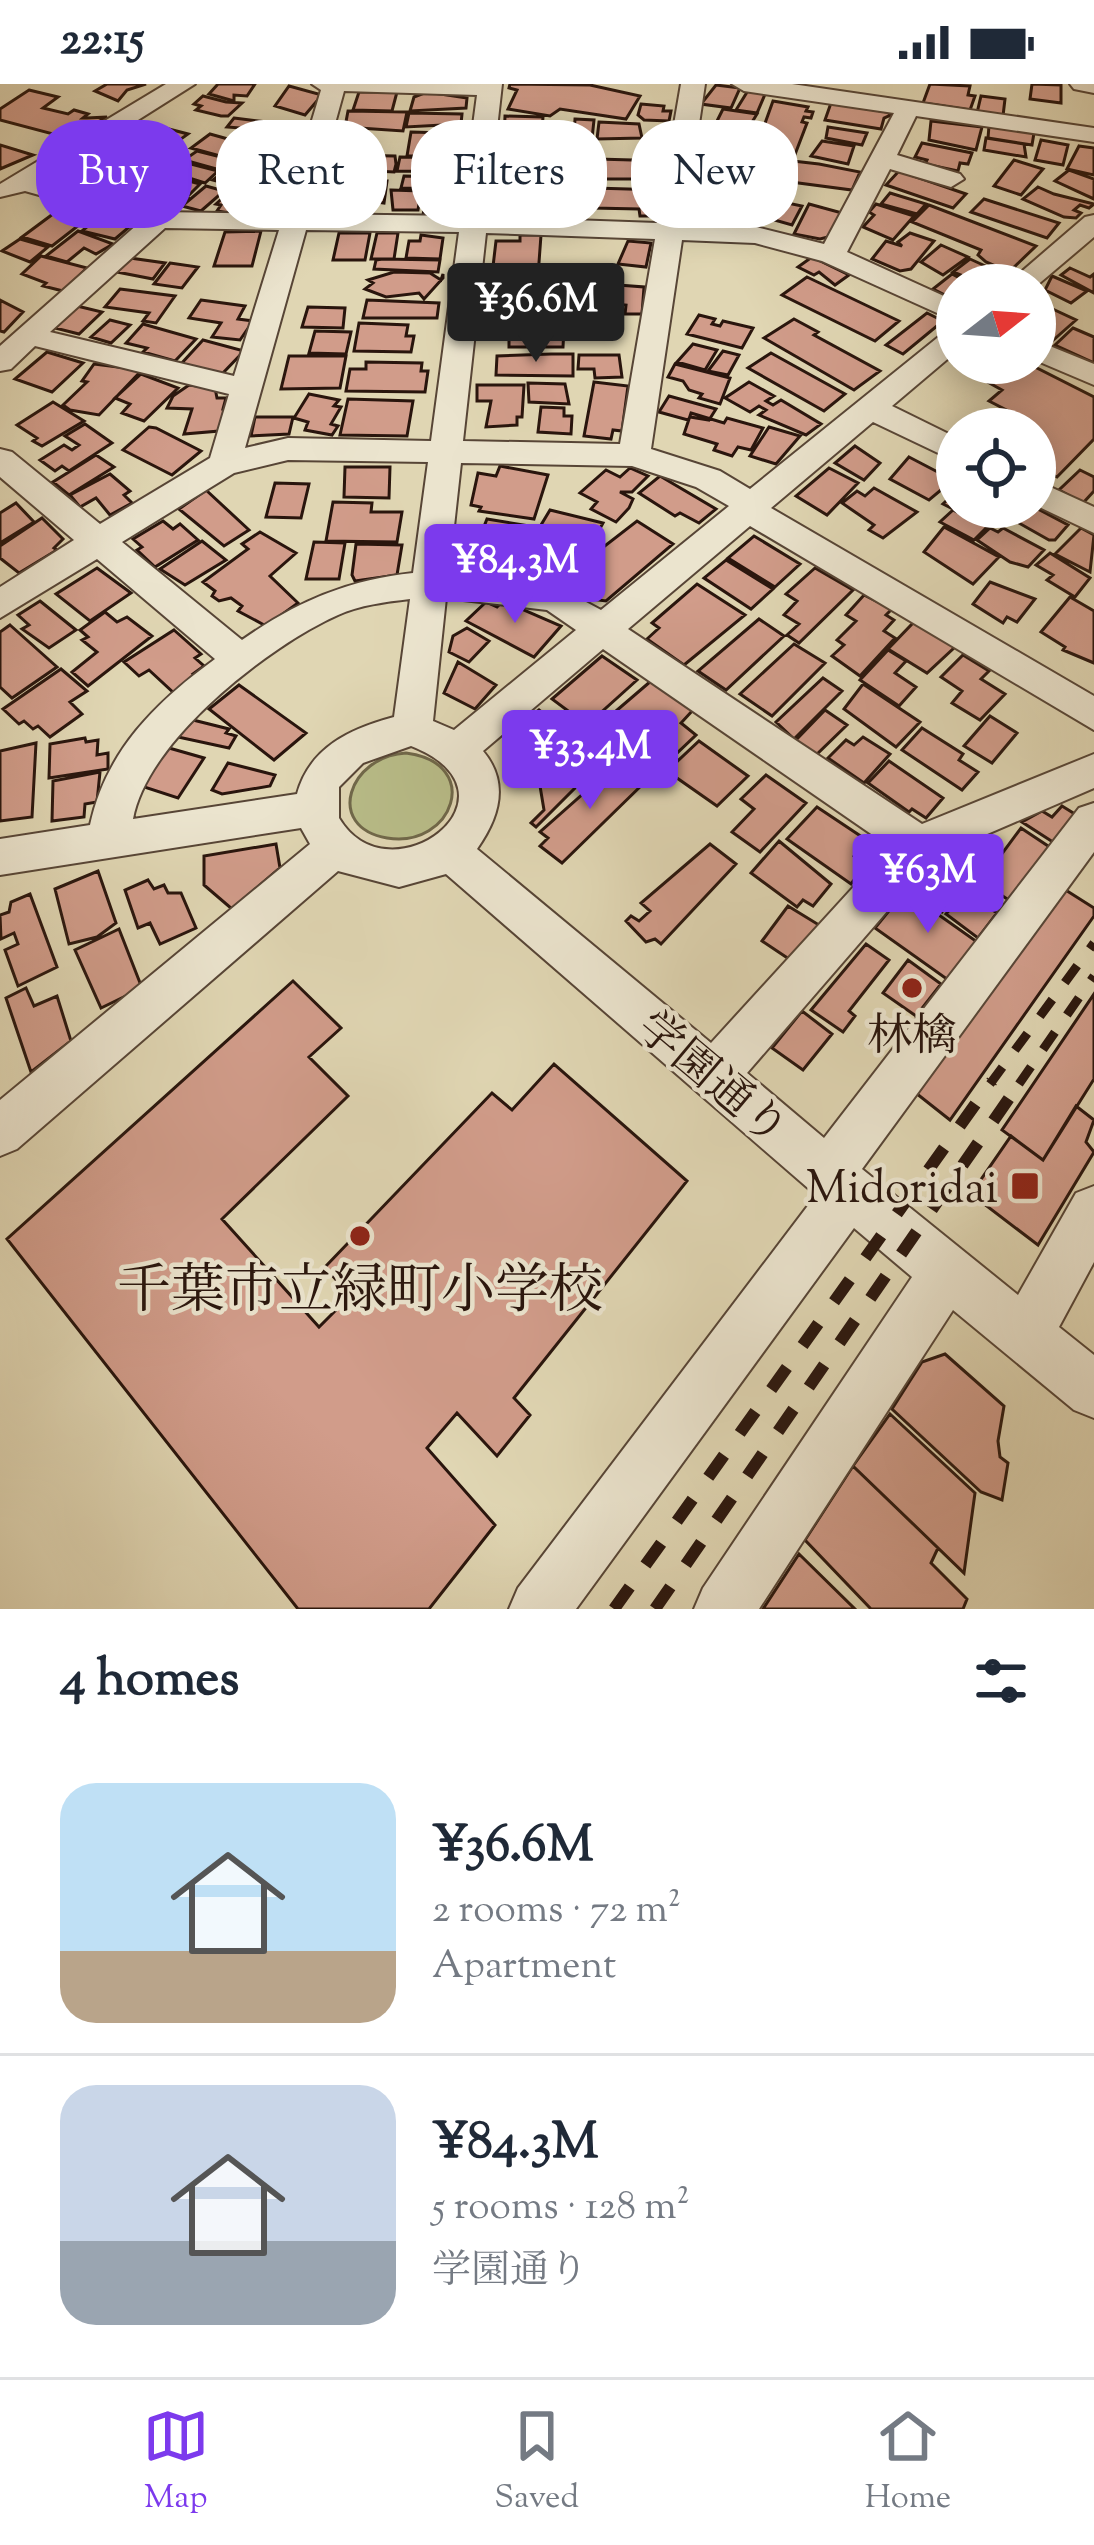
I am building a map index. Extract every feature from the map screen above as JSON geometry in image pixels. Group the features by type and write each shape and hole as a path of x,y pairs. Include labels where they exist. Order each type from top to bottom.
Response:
{"street":[{"path":"10,188 183,84"},
{"path":"634,455 693,84"},
{"path":"744,84 809,89 908,109 1094,135"},
{"path":"1082,84 1094,86"},
{"path":"320,120 329,85 490,86 486,120"},
{"path":"832,256 908,109"},
{"path":"884,159 951,179"},
{"path":"0,362 149,228"},
{"path":"224,464 242,388 292,228"},
{"path":"412,730 472,228"},
{"path":"603,228 756,235 832,256 936,303"},
{"path":"1049,264 1087,238"},
{"path":"29,336 242,388"},
{"path":"459,748 936,354"},
{"path":"1056,359 1094,376"},
{"path":"871,408 936,441"},
{"path":"0,605 224,464 288,449 634,455 708,479 1094,715"},
{"path":"0,460 242,660"},
{"path":"1056,502 1094,521"},
{"path":"108,840 111,813 128,766 150,733 313,611 340,600 428,586 522,590 558,600 919,844"},
{"path":"0,857 108,840 326,828 374,866 400,868 449,851 469,833 480,811 482,788 475,766 459,748 438,736 412,730 364,739 344,752 328,769 326,828 0,1132"},
{"path":"713,1076 919,844 1094,770"},
{"path":"539,1609 1094,820"},
{"name":"学園通り","path":"449,851 839,1182 1094,1390"},
{"path":"1026,1334 1094,1211"},
{"path":"724,1609 947,1271"}],"green space":[{"path":"406,753 430,760 445,772 452,787 443,819 410,838 387,838 367,831 350,807 358,778 386,757"}],"building":[{"path":"107,84 146,84 127,90 118,101 95,91"},
{"path":"218,84 255,84 247,96 234,95 234,101 209,94"},
{"path":"510,84 590,85 640,96 626,119 560,109 550,116 508,109 517,90 509,88"},
{"path":"930,84 970,86 968,95 975,96 970,110 923,103"},
{"path":"1032,84 1061,85 1061,103 1030,99"},
{"path":"716,85 740,88 731,108 701,104"},
{"path":"289,86 322,95 305,115 275,106"},
{"path":"749,89 766,92 757,113 736,110"},
{"path":"29,90 58,97 43,108 88,114 83,118 107,117 36,120 36,130 0,120 0,109"},
{"path":"359,92 397,92 392,111 353,110"},
{"path":"427,92 467,98 466,108 410,111 414,97"},
{"path":"203,96 242,103 228,116 221,116 196,110 201,106 194,104"},
{"path":"981,96 1005,99 1003,116 977,113"},
{"path":"773,101 813,112 811,118 804,117 802,122 807,123 798,147 798,120 766,120"},
{"path":"831,103 891,115 884,118 881,129 825,120"},
{"path":"641,104 671,111 669,120 644,120 638,115"},
{"path":"723,109 757,114 753,120 718,120"},
{"path":"348,111 407,112 403,131 387,130 387,120 346,120"},
{"path":"409,113 462,114 461,120 411,120 411,127 406,127"},
{"path":"505,116 543,117 543,120 505,120"},
{"path":"931,121 982,127 976,150 929,140"},
{"path":"607,122 631,124 631,138 607,139"},
{"path":"989,126 1034,133 1032,145 988,138"},
{"path":"828,127 867,133 862,145 826,138"},
{"path":"210,134 216,136 216,155 192,147"},
{"path":"986,138 1024,144 1026,157 984,150"},
{"path":"1041,140 1068,145 1063,165 1035,160"},
{"path":"822,141 854,146 848,164 811,156"},
{"path":"922,143 972,153 958,171 915,157"},
{"path":"0,145 33,155 0,169"},
{"path":"1079,146 1094,148 1094,175 1067,169"},
{"path":"197,151 216,156 216,169 192,162"},
{"path":"387,156 395,156 394,172 387,172"},
{"path":"400,157 411,157 411,171 397,171"},
{"path":"607,159 631,160 631,179 607,179"},
{"path":"1014,160 1043,169 1021,195 994,186"},
{"path":"798,162 860,172 852,190 798,183"},
{"path":"192,164 216,170 205,183 192,179"},
{"path":"1069,170 1094,179 1094,199 1055,181"},
{"path":"899,171 966,194 953,208 886,185"},
{"path":"404,176 411,176 411,188 401,188"},
{"path":"206,186 216,189 216,198 201,211 192,209 192,198"},
{"path":"1038,187 1094,204 1089,208 1080,205 1074,210 1081,213 1076,218 1064,217 1023,199"},
{"path":"607,188 631,189 631,209 607,208"},
{"path":"391,190 411,191 411,210 393,210"},
{"path":"890,193 926,204 917,214 881,204"},
{"path":"984,199 1059,223 1047,238 971,212"},
{"path":"809,204 842,213 832,236 820,239 794,234"},
{"path":"876,204 914,216 893,240 863,227 874,215 869,212"},
{"path":"929,205 1036,246 1017,264 991,264 978,255 981,250 912,222"},
{"path":"36,227 75,228 52,246 22,237"},
{"path":"86,228 128,228 115,239 82,231"},
{"path":"78,231 113,244 96,254 84,248 67,262 46,256"},
{"path":"261,231 252,266 214,266 225,232"},
{"path":"339,233 370,233 365,260 333,260"},
{"path":"377,233 398,233 394,259 371,259"},
{"path":"910,233 934,241 911,269 900,271 872,259 886,241 902,246 898,242"},
{"path":"421,235 443,238 440,259 406,258 409,241 420,241"},
{"path":"520,235 541,235 538,276 492,275 496,241 520,241"},
{"path":"20,239 48,247 30,262 2,251"},
{"path":"628,241 651,243 646,267 618,264"},
{"path":"941,245 968,257 958,264 936,264 936,271 921,262"},
{"path":"41,256 87,268 63,291 43,286 46,283 22,274"},
{"path":"812,257 849,275 835,285 819,272 814,275 798,267"},
{"path":"130,258 165,263 153,279 117,272"},
{"path":"376,260 440,260 438,272 374,269"},
{"path":"170,263 198,267 182,288 154,284"},
{"path":"1070,268 1090,277 1094,274 1094,293 1061,275"},
{"path":"394,272 430,273 441,280 443,274 443,278 424,299 419,293 386,297 365,289 373,283 368,280"},
{"path":"807,277 899,321 875,341 782,295"},
{"path":"1056,278 1087,291 1071,303 1056,296"},
{"path":"618,285 644,287 642,314 625,314 626,305 614,304"},
{"path":"120,289 175,296 156,323 143,321 149,313 105,307"},
{"path":"0,300 23,312 4,332 0,331"},
{"path":"201,300 245,306 238,319 253,321 240,340 212,337 221,323 189,318"},
{"path":"367,300 439,303 437,318 363,318"},
{"path":"77,306 102,312 79,334 55,328"},
{"path":"308,307 345,308 343,328 302,327"},
{"path":"1056,311 1076,320 1056,338"},
{"path":"927,313 936,318 936,327 903,354 886,345"},
{"path":"699,315 715,319 712,324 720,326 723,321 753,328 742,348 687,334"},
{"path":"794,319 880,371 854,390 764,338"},
{"path":"110,320 130,325 111,343 91,337"},
{"path":"359,323 408,325 406,336 414,336 411,352 354,351"},
{"path":"143,324 196,339 175,361 143,352 147,348 126,343"},
{"path":"509,327 564,328 563,347 509,347"},
{"path":"1073,328 1094,337 1094,363 1056,345"},
{"path":"315,331 351,332 346,354 309,353"},
{"path":"203,340 244,351 221,375 181,364"},
{"path":"693,344 717,350 705,370 677,362"},
{"path":"723,351 739,355 728,375 708,371"},
{"path":"47,352 83,363 52,392 15,379"},
{"path":"771,353 845,394 824,411 748,368"},
{"path":"573,354 573,376 496,375 497,356"},
{"path":"579,355 619,355 622,377 595,378 594,369 578,369"},
{"path":"289,356 346,356 340,388 281,389"},
{"path":"366,362 422,363 421,371 428,371 425,392 346,391 350,369 366,369"},
{"path":"94,364 142,370 99,415 70,410 63,405 87,382 82,381"},
{"path":"675,364 730,378 720,404 699,398 702,394 689,390 683,381 668,377"},
{"path":"141,374 178,388 144,421 122,413 130,404 115,398"},
{"path":"1056,378 1094,397 1094,439 1056,476 1056,408 1002,408 989,401 1002,390 991,384 1056,384"},
{"path":"594,382 628,386 622,431 613,430 611,439 584,436"},
{"path":"749,382 774,396 766,401 773,405 781,400 821,424 806,435 759,415 766,410 759,406 750,412 725,398"},
{"path":"528,383 565,384 569,404 529,402"},
{"path":"189,385 215,388 217,398 226,398 219,431 184,434 192,409 167,408 173,396"},
{"path":"477,385 524,385 517,425 486,427 491,401 477,401"},
{"path":"309,394 339,400 334,406 341,407 331,424 338,426 332,435 305,430 308,422 294,418"},
{"path":"669,396 716,409 709,420 659,412"},
{"path":"348,399 413,401 407,436 340,435"},
{"path":"53,402 84,421 42,446 17,425"},
{"path":"541,407 564,408 564,416 572,416 571,434 538,432"},
{"path":"691,413 763,428 751,450 738,447 732,456 714,450 717,444 684,434"},
{"path":"255,417 293,417 289,434 251,436"},
{"path":"85,424 112,443 69,471 62,466 55,471 40,460 64,445 72,450 79,445 65,436"},
{"path":"149,427 201,451 172,475 123,450"},
{"path":"769,427 800,436 776,464 750,456"},
{"path":"855,446 880,463 864,480 835,463"},
{"path":"96,455 114,467 69,495 53,482"},
{"path":"909,457 936,471 936,494 929,500 890,479"},
{"path":"500,466 548,475 534,519 479,511 481,507 471,505 478,473 496,476"},
{"path":"345,467 390,467 389,498 344,497"},
{"path":"630,468 648,476 632,492 620,492 633,499 616,522 591,509 597,502 580,493 606,470 620,477"},
{"path":"829,468 858,483 827,515 796,496"},
{"path":"1080,470 1094,477 1094,491 1083,503 1059,490"},
{"path":"110,474 130,491 124,495 132,503 110,515 96,498 80,507 70,495"},
{"path":"660,476 716,509 699,523 680,513 675,516 639,493"},
{"path":"275,483 309,484 301,518 266,517"},
{"path":"874,488 917,512 883,538 869,530 874,525 842,503 857,491 865,496"},
{"path":"206,490 249,530 224,546 179,509"},
{"path":"333,502 372,503 371,512 402,512 397,542 326,541"},
{"path":"16,503 34,522 0,543 0,513"},
{"path":"550,510 603,523 586,554 573,551 571,555 532,540"},
{"path":"42,518 63,539 57,550 19,573 0,558 0,546"},
{"path":"487,519 535,527 518,578 468,567"},
{"path":"1056,519 1068,525 1055,540 1028,528 1056,528"},
{"path":"163,521 173,529 180,524 198,540 155,567 137,550 142,547 133,539"},
{"path":"637,521 673,544 606,601 591,599 567,583 579,571 575,569"},
{"path":"946,528 999,557 973,584 924,552"},
{"path":"951,528 986,528 974,540"},
{"path":"990,528 998,532 1003,528 1044,550 1028,567 1010,562 977,540"},
{"path":"1081,528 1094,535 1090,572 1055,554"},
{"path":"260,532 296,553 270,576 298,603 266,626 238,611 242,606 231,598 219,601 203,582 248,549 242,544"},
{"path":"754,536 800,564 775,587 728,558"},
{"path":"202,541 226,560 185,585 160,569"},
{"path":"314,542 345,543 339,579 306,579"},
{"path":"356,544 402,545 397,575 355,581"},
{"path":"1050,553 1090,578 1075,597 1047,580 1053,575 1036,565"},
{"path":"726,560 773,589 751,609 704,578"},
{"path":"97,568 131,593 90,621 56,594"},
{"path":"815,568 853,590 799,643 787,635 799,624 784,615 797,601 786,594"},
{"path":"990,582 1035,599 1017,622 1007,617 1003,623 973,604"},
{"path":"697,584 745,615 684,665 647,639 659,628 652,623"},
{"path":"864,595 892,609 886,615 894,620 884,631 895,638 860,676 832,656 844,645 837,640 856,621 846,615"},
{"path":"1070,597 1094,611 1094,663 1063,650 1041,632"},
{"path":"40,601 76,630 49,648 22,629 29,625 18,615"},
{"path":"503,601 561,626 534,657 466,621 486,602 497,607"},
{"path":"105,612 117,622 127,617 152,636 88,686 72,672 97,652 82,640 88,637 80,630"},
{"path":"759,619 784,636 726,690 698,671"},
{"path":"914,622 955,647 927,673 888,649"},
{"path":"10,625 57,667 12,698 0,687 0,632"},
{"path":"467,628 489,641 469,662 449,652 453,636"},
{"path":"174,630 201,654 195,658 204,666 193,674 197,678 175,694 149,670 139,676 124,662"},
{"path":"794,644 825,663 772,716 740,694"},
{"path":"888,650 906,661 895,673 916,687 899,706 860,680"},
{"path":"963,655 989,671 981,679 1005,694 980,720 952,703 962,691 941,677"},
{"path":"602,656 637,680 587,725 552,699"},
{"path":"458,662 496,685 475,709 444,693"},
{"path":"61,669 87,691 70,702 82,714 50,737 38,726 19,724 3,709"},
{"path":"823,678 842,691 794,739 776,722"},
{"path":"651,681 693,710 681,723 696,735 653,776 629,756 648,736 616,711"},
{"path":"863,684 920,722 896,747 844,709"},
{"path":"239,685 306,733 274,760 209,709"},
{"path":"539,710 603,760 536,827 531,823 544,810 539,780 528,756 507,735"},
{"path":"825,710 847,725 816,755 795,741"},
{"path":"990,716 1017,733 992,763 964,746"},
{"path":"189,719 229,729 226,733 236,736 229,748 178,737"},
{"path":"922,728 963,754 959,760 978,772 962,790 902,750"},
{"path":"863,737 890,754 864,783 828,758 846,740 854,745"},
{"path":"85,738 86,742 98,740 97,755 108,753 108,769 49,778 50,744"},
{"path":"699,741 748,776 717,806 667,771"},
{"path":"36,743 32,817 0,821 0,751"},
{"path":"162,746 204,758 178,798 138,785"},
{"path":"889,761 943,798 926,818 912,809 909,812 868,783"},
{"path":"619,762 646,781 562,863 540,846 548,838 540,832"},
{"path":"228,763 275,775 270,786 222,794 212,790"},
{"path":"100,772 97,802 85,804 84,817 52,821 53,781"},
{"path":"766,775 806,803 760,852 732,832 754,809 741,799"},
{"path":"1062,806 1078,816 1056,844 1022,822 1042,811 1052,817"},
{"path":"817,807 865,839 854,856 866,864 851,884 787,839"},
{"path":"1021,828 1054,850 1015,904 981,882"},
{"path":"779,841 831,884 813,906 803,900 797,907 751,873"},
{"path":"276,844 280,868 232,909 204,885 204,856"},
{"path":"710,844 736,864 661,944 655,939 646,942 626,921 631,916 639,921 650,911 641,903"},
{"path":"928,858 964,883 942,912 907,888"},
{"path":"98,871 116,923 97,937 69,944 55,889"},
{"path":"148,880 154,889 164,885 168,893 181,893 196,928 160,944 150,923 138,928 125,890"},
{"path":"1064,889 1094,908 1094,916 950,1120 912,1090"},
{"path":"905,891 980,944 951,982 875,928"},
{"path":"965,892 997,913 978,938 946,914"},
{"path":"30,894 57,967 18,986 5,950 18,944 14,933 1,939 0,915 9,912 11,902"},
{"path":"788,906 819,925 789,959 762,941"},
{"path":"119,929 142,988 101,1008 75,950"},
{"path":"866,944 889,960 849,1011 855,1016 843,1032 811,1010"},
{"name":"林檎","path":"908,960 941,984 916,1016 883,993"},
{"path":"293,981 341,1028 309,1057 348,1096 222,1219 319,1327 350,1296 325,1267 492,1093 512,1110 554,1064 687,1181 514,1398 530,1415 497,1456 457,1413 427,1448 495,1525 429,1609 298,1609 7,1239"},
{"path":"26,988 34,1006 57,996 71,1041 31,1072 6,998"},
{"path":"1094,994 1094,1079 1043,1160 1002,1130"},
{"path":"802,1011 832,1034 803,1070 772,1048"},
{"path":"1076,1106 1094,1120 1086,1142 1094,1152 1038,1245 971,1194 1011,1136 1043,1160"},
{"path":"945,1354 1004,1406 998,1441 1000,1457 1008,1463 1002,1500 981,1492 892,1409 922,1362"},
{"path":"890,1414 975,1493 964,1573 853,1466"},
{"path":"853,1466 938,1548 931,1563 967,1599 963,1609 871,1609 805,1540"},
{"path":"799,1554 855,1609 763,1609"}],"railway":[{"path":"990,1084 1094,943"},
{"path":"1019,1084 1094,976"},
{"path":"614,1609 992,1081"},
{"path":"655,1609 1021,1081"}],"place":[{"name":"林檎","path":"912,988"},
{"name":"Midoridai","path":"1025,1186"},
{"name":"千葉市立緑町小学校","path":"360,1236"}]}
